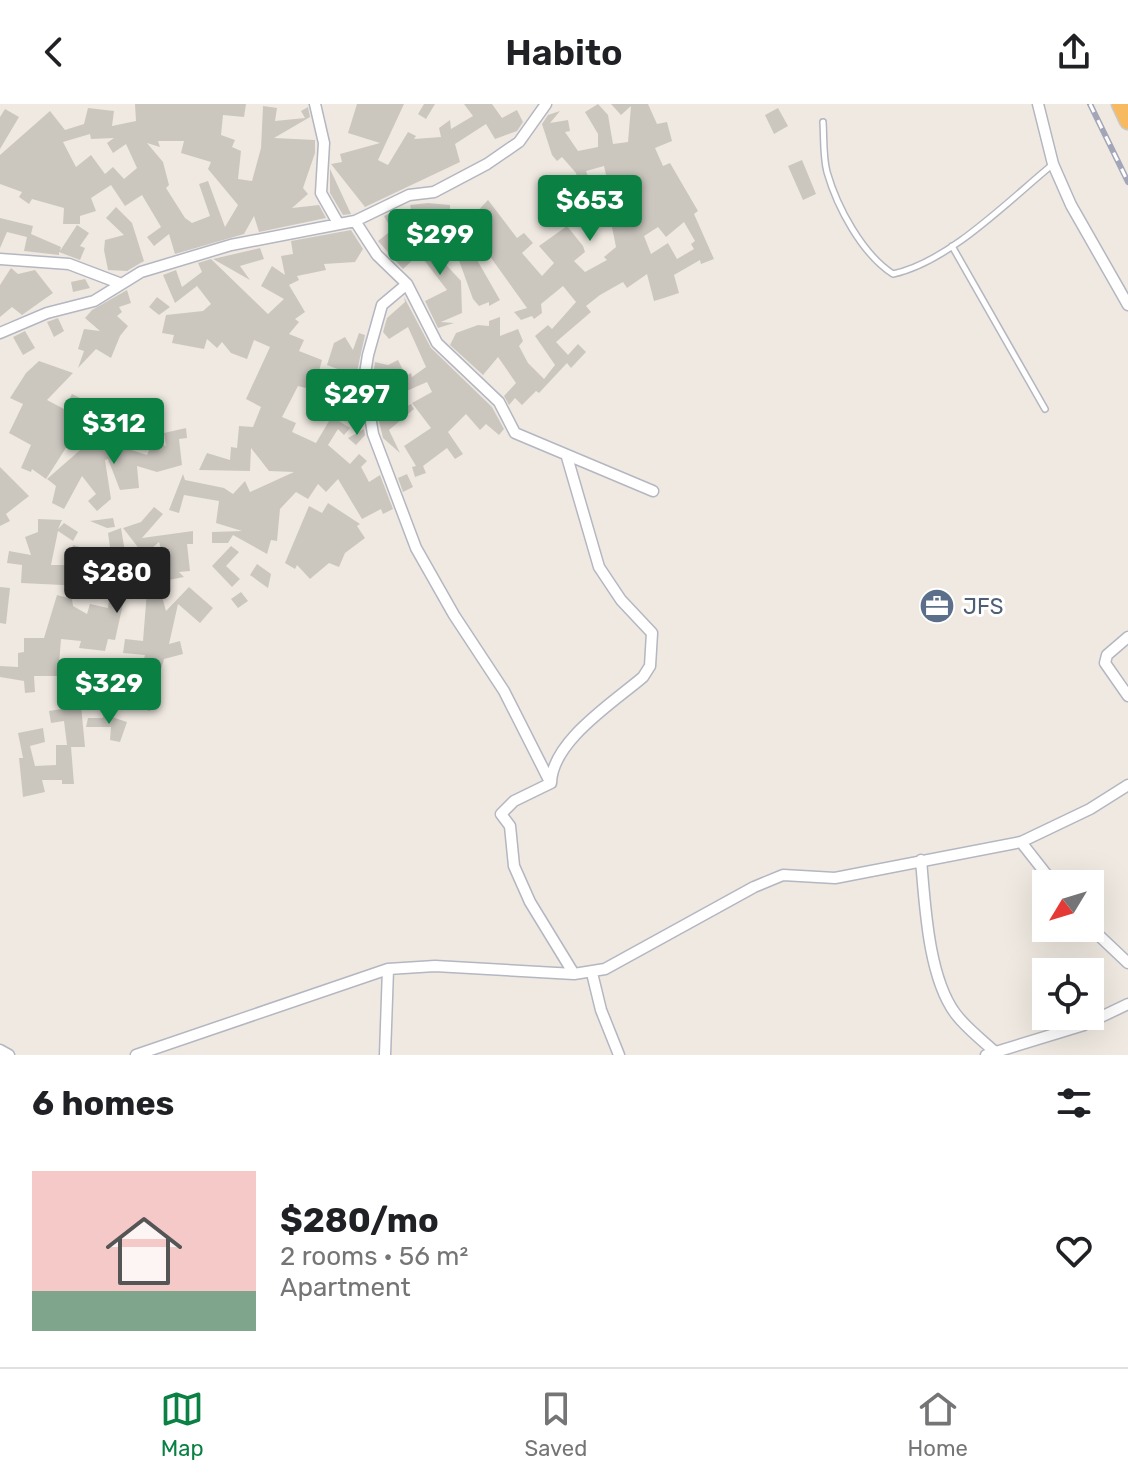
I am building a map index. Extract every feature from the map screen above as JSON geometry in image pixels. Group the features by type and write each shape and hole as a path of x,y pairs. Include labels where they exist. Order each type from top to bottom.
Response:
{"highway":[{"path":"1120,104 1128,121"}],"street":[{"path":"315,104 324,143 321,193 338,223"},
{"path":"0,333 47,313 94,301 141,272 231,245 355,221 409,195 434,192 503,154 536,122 546,104"},
{"path":"1038,104 1053,164 1071,205 1128,305"},
{"path":"355,221 377,255 407,284 437,343 499,402 515,433 653,491"},
{"path":"0,259 69,264 119,283"},
{"path":"407,284 382,305 368,355 364,380 373,434 416,548 454,615 504,691 551,783"},
{"path":"551,783 551,773 579,730 643,677 652,654 652,633 647,624 621,600 599,567 567,457"},
{"path":"1128,637 1107,655 1105,663 1128,696"},
{"path":"551,783 514,801 501,814 510,826 514,866 530,902 574,974"},
{"path":"136,1055 388,969 435,966 592,973 605,969 754,887 783,875 835,878 1021,842 1090,809 1128,785"},
{"path":"1021,842 1043,870"},
{"path":"921,860 926,917 947,999 955,1014 991,1054 1020,1051 1128,1004"},
{"path":"1104,940 1128,963"},
{"path":"385,1055 388,969"},
{"path":"592,973 601,1010 619,1055"},
{"path":"0,1050 9,1055"}],"lane":[{"path":"823,122 826,170 865,247 882,267 893,274 906,271 952,246 1053,164"},
{"path":"952,246 1045,409"}],"building":[{"path":"135,104 246,104 244,117 223,115 221,135 235,140 232,147 241,151 238,179 252,181 261,148 263,106 277,108 275,121 305,118 301,111 308,107 310,117 274,138 315,140 315,153 303,188 308,194 292,208 319,205 326,218 259,232 254,216 244,234 175,254 169,234 154,246 147,237 161,227 142,195 125,206 111,185 91,198 96,211 80,216 80,224 63,224 64,208 32,199 29,204 19,197 22,192 0,184 0,155 50,111 65,130 84,124 88,108 114,111 112,126 136,121","holes":["90,134 91,139 114,138 107,143 113,153 126,144 137,168 124,179 113,167 105,174 91,155 76,167 63,142","158,141 184,141 181,153 211,162 208,169 238,205 225,227 208,181 199,184 210,216 192,223 185,218 166,188 169,185 163,162 147,143 160,147"]},
{"path":"357,104 404,104 378,160 388,165 408,132 416,136 414,139 441,137 439,128 450,120 451,129 473,116 464,104 492,104 502,118 517,110 523,122 517,131 495,139 486,124 455,144 460,162 365,207 331,164 342,162 340,154 380,143 348,133"},
{"path":"424,104 435,104 426,119 418,114"},
{"path":"598,104 608,115 613,144 628,142 631,106 621,115 611,104 648,104 657,124 667,122 672,141 655,148 663,166 670,163 698,211 694,214 714,259 701,264 700,260 674,275 679,293 664,298 654,301 647,274 627,288 623,282 600,295 586,306 591,312 556,342 568,355 578,344 586,352 571,368 567,363 539,393 536,391 522,405 515,398 509,405 504,396 516,383 498,357 483,375 450,345 456,333 478,325 489,326 489,321 500,317 500,336 518,329 523,341 519,346 528,363 544,379 555,365 535,336 548,325 552,329 576,302 563,286 541,304 542,313 534,319 532,316 521,320 514,312 527,308 466,223 488,200 517,238 524,233 533,243 522,253 542,276 554,263 539,246 567,226 583,246 585,252 574,261 585,272 607,260 604,257 616,247 612,227 637,223 626,206 605,210 611,221 601,226 592,209 586,211 576,173 562,157 557,161 552,155 542,124 548,115 560,111 550,123 568,120 570,131 565,132 578,151 598,147 598,134 585,112","holes":["604,166 608,184 592,188 586,171","684,222 695,241 691,244 694,249 677,259 668,243 651,254 644,236 658,227 666,237"]},
{"path":"778,108 788,126 774,134 765,115"},
{"path":"5,109 19,117 0,149 0,117"},
{"path":"802,160 816,194 803,200 788,166"},
{"path":"330,169 351,214 343,215 330,193"},
{"path":"410,205 450,205 450,219 413,218"},
{"path":"116,207 132,223 144,261 127,271 108,270 104,250 105,240 124,235 106,218"},
{"path":"392,212 416,257 403,269 378,241 392,230 384,216"},
{"path":"0,218 33,226 31,234 61,247 60,251 77,225 89,233 80,246 85,248 80,260 59,252 59,255 24,251 27,237 7,232 0,248"},
{"path":"413,221 445,234 437,255 461,281 462,313 441,322 454,323 438,328 425,301 447,290 421,256"},
{"path":"351,230 363,249 355,262 324,264 326,270 297,276 299,280 289,285 305,312 295,319 299,322 289,334 304,340 299,351 322,360 314,390 298,386 282,417 296,423 292,432 316,443 329,421 326,417 328,414 350,428 344,435 338,429 328,445 350,464 359,454 367,461 361,467 369,482 380,475 393,509 383,514 381,509 362,519 338,479 326,492 318,484 308,499 296,492 280,509 277,541 271,540 267,554 233,535 228,543 212,543 212,532 242,531 216,523 219,501 184,495 179,513 169,510 183,474 185,480 224,488 233,494 245,481 250,492 294,472 269,471 251,448 250,471 199,470 207,453 230,460 231,447 237,448 239,426 253,427 261,407 246,399 270,347 254,340 247,359 231,353 222,342 217,348 207,339 204,349 172,343 174,335 162,333 166,315 203,311 211,304 197,286 175,303 163,275 176,270 182,287 202,272 198,263 211,259 268,314 284,299 261,286 272,266 285,275 281,256 293,254 291,241"},
{"path":"465,239 500,300 489,306 489,302 479,306 473,299 453,244"},
{"path":"260,248 264,259 240,266 250,280 213,259"},
{"path":"11,268 18,274 35,270 53,293 22,315 12,307 0,317 0,285"},
{"path":"85,279 90,288 73,292 71,282"},
{"path":"127,290 131,303 119,307 122,312 117,316 128,326 111,358 96,349 78,368 84,351 78,349 84,329 100,331 85,318 92,310"},
{"path":"157,297 170,307 159,315 149,307"},
{"path":"404,297 431,348 492,407 504,429 499,435 486,424 480,430 466,414 448,432 463,454 455,459 447,448 423,466 426,473 415,477 412,467 416,466 404,446 431,428 412,403 432,392 427,382 402,393 395,378 373,376 375,362 388,365 398,360 406,376 411,373 412,377 426,367 408,327 389,339 383,332 387,318 405,302"},
{"path":"58,318 64,331 54,337 47,322"},
{"path":"25,331 35,348 23,355 13,337"},
{"path":"359,333 365,335 353,390 358,392 360,417 352,410 357,404 334,395 340,370 327,365 334,343 345,337 353,350"},
{"path":"39,361 73,373 47,400 64,409 72,394 82,399 75,411 69,408 74,414 70,420 80,426 46,479 32,469 31,472 21,468 31,445 9,433 23,404 10,398 26,373"},
{"path":"317,394 329,400 322,416 310,410"},
{"path":"411,404 414,409 389,430 400,453 383,438 379,421"},
{"path":"132,417 144,418 142,434 129,432"},
{"path":"111,421 121,427 123,421 131,424 122,447 147,455 153,441 166,446 164,433 186,428 187,438 179,439 182,465 157,472 137,466 139,488 120,490 108,459 105,460 111,499 97,511 88,501 96,494 82,476 64,509 52,503 56,486 47,479 95,437 110,455 118,435 106,429"},
{"path":"364,429 365,435 356,445 348,438"},
{"path":"0,467 29,496 6,514 10,521 0,526"},
{"path":"407,474 413,487 403,492 398,478"},
{"path":"328,503 360,524 357,526 365,538 345,553 339,567 329,563 310,579 297,565 295,569 285,563 309,506 322,513"},
{"path":"154,507 163,514 142,538 193,531 193,544 187,544 190,571 179,572 184,577 158,582 166,611 189,587 213,608 200,623 178,604 169,644 180,641 183,654 164,659 158,680 140,673 145,655 123,653 125,639 143,641 147,591 125,595 115,640 108,639 105,651 79,648 81,641 61,639 59,664 83,663 82,676 34,676 35,692 25,693 24,681 0,677 0,666 18,667 18,653 24,652 24,638 44,638 57,595 72,599 73,606 87,614 90,604 108,608 111,583 165,564 159,542 144,555 123,528 141,522"},
{"path":"113,518 115,527 107,528 90,521"},
{"path":"38,519 62,520 58,529 64,523 78,532 73,541 58,531 51,565 68,565 73,545 90,550 89,553 115,555 114,578 104,587 21,583 22,565 7,563 9,551 31,555 25,537 38,532"},
{"path":"121,528 125,552 111,554 108,533"},
{"path":"231,546 239,552 226,566 240,579 232,587 212,566"},
{"path":"257,564 271,574 268,588 250,575"},
{"path":"0,587 10,588 6,624 0,623"},
{"path":"241,592 248,601 238,608 231,599"},
{"path":"104,664 135,673 120,689 100,680"},
{"path":"132,689 153,700 150,711 123,703"},
{"path":"80,695 85,747 71,747 74,784 62,784 62,780 42,780 45,792 23,797 19,758 23,758 18,733 43,728 45,742 30,746 35,766 56,765 56,745 67,745 64,721 51,723 49,711 61,709 61,703 71,702 70,696"},
{"path":"103,714 127,722 120,742 110,740 111,727 86,727 88,718 103,718"}],"railway":[{"path":"1090,104 1128,182"}],"place":[{"name":"JFS","path":"937,606"}]}
